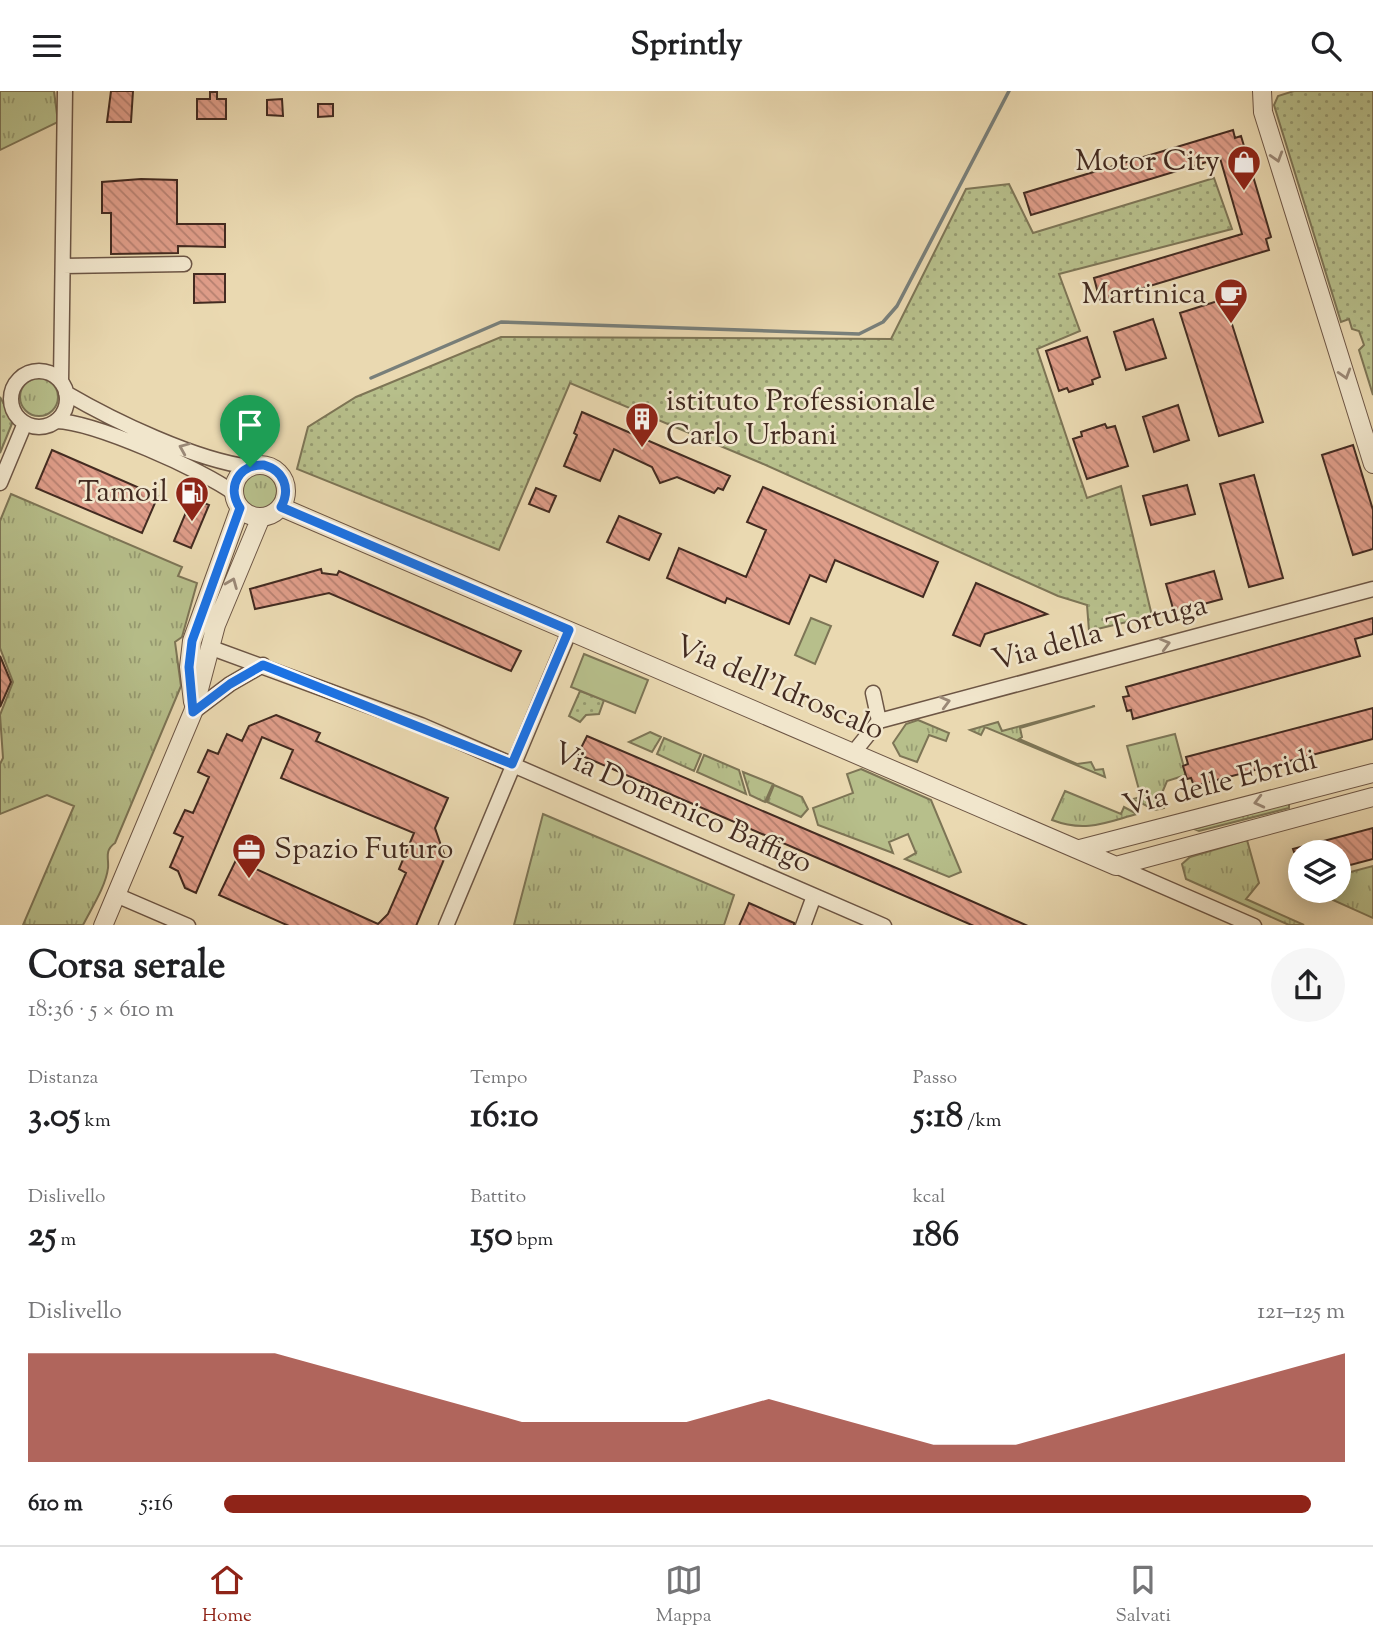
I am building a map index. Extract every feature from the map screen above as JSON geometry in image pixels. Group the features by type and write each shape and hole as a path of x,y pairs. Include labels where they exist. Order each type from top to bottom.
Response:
{"street":[{"path":"56,421 65,408 63,266 66,91"},
{"path":"1262,91 1263,112 1373,464"},
{"path":"63,266 184,264"},
{"path":"35,371 49,373 63,387 105,413 203,456 250,467 264,465 279,473 286,491 281,507 272,514 261,517 248,514 209,477 93,428 56,421 40,427 25,423 13,410 6,389 21,377 35,371"},
{"path":"0,483 25,423"},
{"path":"193,712 189,663 194,633 237,501 237,478 250,467"},
{"name":"Via dell'Idroscalo","path":"281,507 1252,925"},
{"path":"103,925 193,712 209,647 261,517"},
{"name":"Via della Tortuga","path":"879,720 1373,589"},
{"path":"446,925 569,630"},
{"path":"194,633 209,647"},
{"name":"Via Domenico Baffigo","path":"209,647 263,665 512,764 882,925"},
{"path":"193,712 230,684 263,665"},
{"path":"854,752 879,720 873,693"},
{"name":"Via delle Ebridi","path":"1080,849 1373,773"},
{"path":"1307,790 1313,813"},
{"name":"Via delle Ebridi","path":"1116,866 1373,797"},
{"path":"1177,824 1184,848"},
{"path":"116,895 186,925"},
{"path":"803,925 814,896"}],"green space":[{"path":"0,91 54,91 58,122 0,150"},
{"path":"1294,91 1373,91 1373,395 1359,350 1364,345 1359,331 1352,329 1349,319 1341,322 1274,105 1278,96"},
{"path":"1214,178 1232,229 1059,274 1080,331 1037,349 1087,498 1121,486 1152,616 1089,631 1087,605 1058,596 761,463 570,383 499,550 297,469 308,427 356,397 501,337 891,339 966,189 1009,184 1033,233"},
{"path":"39,378 52,384 58,397 52,410 39,416 26,410 20,397 26,384"},
{"path":"0,397 13,421 0,453"},
{"path":"259,473 271,479 277,491 271,503 259,509 247,503 241,491 247,479"},
{"path":"11,494 182,567 178,576 197,583 182,637 175,642 181,686 115,843 109,849 104,882 83,925 23,925 74,806 47,795 0,814 0,764 3,758 0,715 13,682 0,648 0,521"},
{"path":"811,618 831,626 815,664 795,655"},
{"path":"584,654 648,680 635,713 571,687"},
{"path":"580,691 604,700 599,714 586,715 580,722 569,716"},
{"path":"1095,706 1020,728 1022,737 1019,739 1077,764 1091,762 1095,770 1103,769 1105,777 985,727 981,735 970,730 998,722 1002,731"},
{"path":"918,720 949,733 946,741 929,735 917,762 900,756 893,743 906,724"},
{"path":"650,732 661,737 652,752 629,742"},
{"path":"1175,734 1186,775 1167,781 1162,793 1164,808 1155,810 1133,799 1141,797 1127,746"},
{"path":"664,738 701,754 694,771 657,754"},
{"path":"704,755 739,770 746,794 697,772"},
{"path":"861,769 931,800 961,872 949,877 905,859 916,853 908,834 889,842 893,853 818,825 813,808 853,793 847,774"},
{"path":"743,772 773,784 765,802 750,795"},
{"path":"774,785 802,797 808,809 801,817 767,802"},
{"path":"1065,791 1121,814 1124,807 1137,814 1086,826 1052,820"},
{"path":"1289,802 1289,808 1199,831 1194,829"},
{"path":"543,814 734,895 724,925 514,925"},
{"path":"1247,840 1259,883 1246,899 1304,925 1289,925 1186,879 1182,864 1190,857"},
{"path":"1373,866 1373,918 1340,903 1351,903 1351,872"}],"building":[{"path":"111,91 133,91 131,122 107,122"},
{"path":"210,92 217,92 217,99 226,99 226,119 197,119 197,99 210,99"},
{"path":"282,99 283,116 267,115 267,100"},
{"path":"318,104 333,104 333,116 318,117"},
{"path":"1233,130 1235,138 1241,136 1271,237 1266,239 1269,250 1100,301 1094,278 1242,234 1220,158 1031,215 1024,193"},
{"path":"177,180 177,224 225,224 225,247 178,246 178,253 111,254 111,213 102,213 102,182"},
{"path":"194,274 225,274 225,302 194,303"},
{"path":"1224,299 1263,422 1219,436 1180,313"},
{"path":"1153,319 1166,358 1126,370 1114,332"},
{"path":"1087,337 1100,377 1092,380 1093,384 1069,392 1067,388 1059,391 1046,351"},
{"path":"1178,405 1189,440 1154,452 1143,417"},
{"name":"istituto Professionale Carlo Urbani","path":"582,412 730,476 723,490 718,488 714,493 677,477 660,483 652,467 614,449 600,481 564,466 577,435 574,433"},
{"path":"1105,424 1107,428 1115,426 1128,466 1087,479 1073,439 1082,436 1081,432"},
{"path":"1353,445 1373,510 1373,549 1353,555 1322,455"},
{"path":"52,450 158,496 142,533 36,488"},
{"path":"1254,475 1283,578 1249,587 1220,484"},
{"path":"1187,485 1195,514 1151,525 1143,496"},
{"path":"763,487 938,562 923,597 835,560 826,582 810,575 789,624 727,598 725,603 667,578 679,548 746,577 766,530 747,522"},
{"path":"536,488 556,496 549,512 529,504"},
{"name":"Tamoil","path":"192,498 209,505 191,548 174,541"},
{"name":"istituto Professionale Carlo Urbani","path":"619,516 661,534 649,560 607,542"},
{"path":"321,569 322,573 337,575 339,571 521,651 511,671 329,593 255,609 250,589"},
{"path":"1214,571 1222,599 1174,612 1166,584"},
{"path":"976,583 1047,614 985,634 980,646 953,635"},
{"path":"1373,618 1373,634 1355,639 1360,656 1133,719 1131,710 1127,711 1123,697 1129,696 1126,687"},
{"path":"0,656 11,682 0,707"},
{"path":"1373,708 1373,739 1194,786 1191,778 1187,779 1183,766 1188,764 1186,757"},
{"path":"276,715 320,733 316,741 448,798 435,828 445,857 416,925 287,925 219,895 236,860 378,924 388,914 406,873 399,869 414,833 281,778 293,750 262,737 196,893 185,888 178,871 170,867 183,837 174,833 185,810 193,813 209,777 198,772 208,750 218,754 227,734 242,741 249,726"},
{"path":"587,736 1026,925 972,925 578,754"},
{"path":"1373,828 1373,859 1351,865 1351,840 1327,840"},
{"path":"749,903 794,923 794,925 739,925"}],"waterway":[{"path":"371,378 501,322 859,334 883,322 897,306 1009,91"}],"place":[{"name":"Motor City","path":"1244,192"},
{"name":"Martinica","path":"1231,325"},
{"name":"istituto Professionale Carlo Urbani","path":"642,449"},
{"name":"Tamoil","path":"192,523"},
{"name":"Spazio Futuro","path":"249,880"}],"route":[{"path":"264,465 279,473 284,480 286,491 281,507 569,630 512,764 421,725 263,665 243,675 193,712 189,667 192,641 240,508 234,493 235,481 250,467 264,465"}]}
